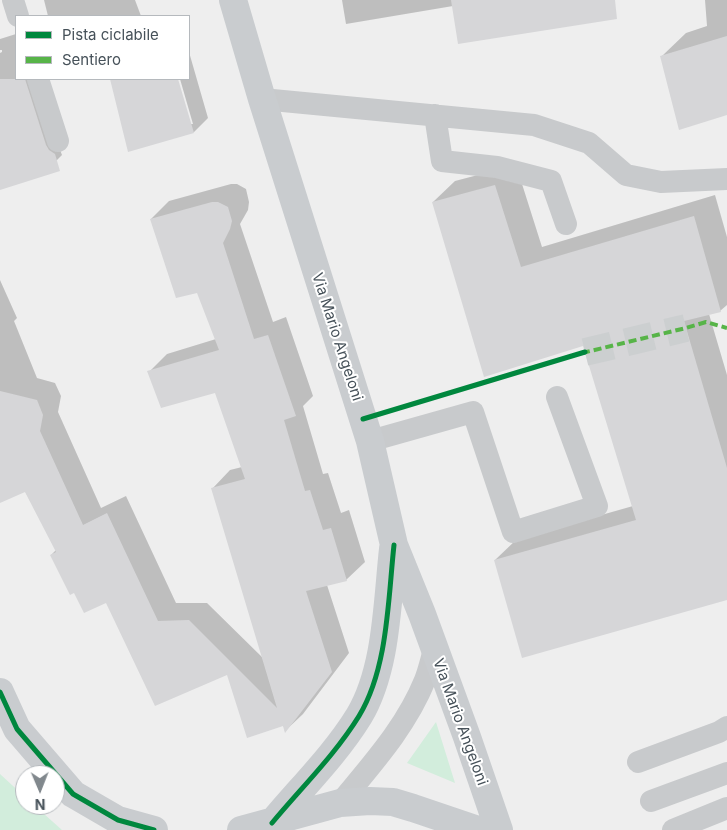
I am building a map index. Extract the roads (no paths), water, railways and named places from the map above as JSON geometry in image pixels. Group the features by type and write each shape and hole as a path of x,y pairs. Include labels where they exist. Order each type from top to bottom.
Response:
{"main road":[{"name":"Via Mario Angeloni","path":"233,0 262,99 370,441 394,545 422,614 499,830"},
{"path":"272,822 338,746 359,716 371,690 379,663 394,545"},
{"path":"0,692 17,729 73,794 118,820 154,830"},
{"path":"241,830 340,803 370,801 393,802 478,830"}],"lane":[{"path":"13,0 18,15"},
{"path":"38,80 58,141"},
{"path":"262,99 534,125 589,143 626,175 661,182 727,179"},
{"path":"435,115 442,161 497,167 552,181 566,224"},
{"path":"370,441 473,412 513,532 596,506 557,397"},
{"path":"340,803 392,739 411,709 426,678 434,650"},
{"path":"638,762 719,732 727,727"},
{"path":"651,801 727,773"},
{"path":"673,830 727,808"}],"tunnel":[{"path":"585,352 686,328"}]}
